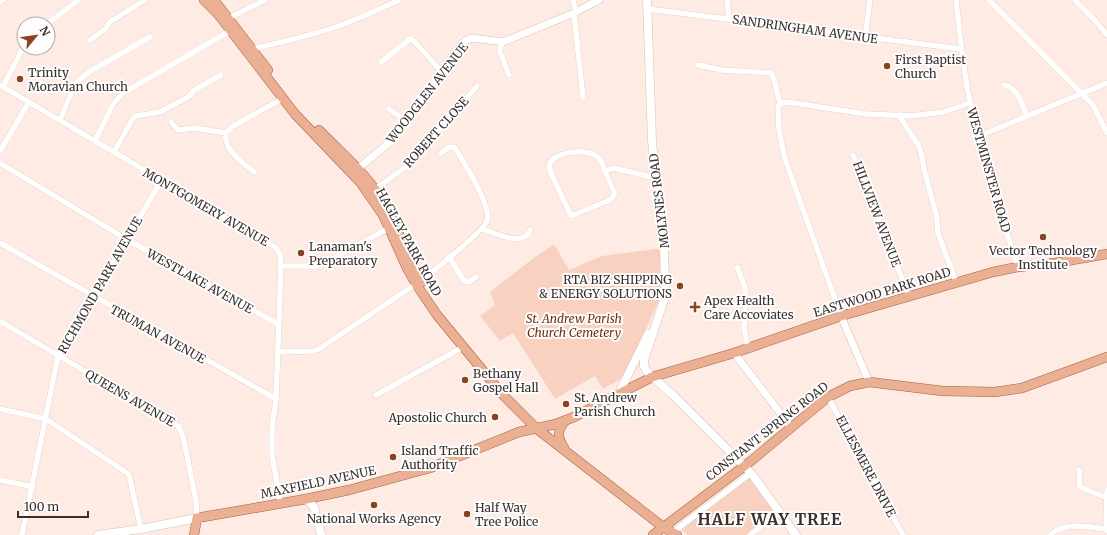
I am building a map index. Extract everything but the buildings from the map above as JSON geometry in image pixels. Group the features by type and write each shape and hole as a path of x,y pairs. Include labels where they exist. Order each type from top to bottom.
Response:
{"main road":[{"name":"HAGLEY PARK ROAD","path":"204,0 218,14 295,114 375,189 390,215 418,282 493,376 540,428"},
{"name":"HAGLEY PARK ROAD","path":"214,0 300,111 355,171 383,215 437,315 502,395 571,457 663,527 675,534"},
{"name":"MOLYNES ROAD","path":"619,393 649,332 665,290 664,237 655,178 652,132 647,0"},
{"name":"EASTWOOD PARK ROAD","path":"540,428 565,421 652,377 734,353 841,316 993,272 1107,254"},
{"path":"665,290 665,297 659,317 643,363 645,370 674,396 751,473 796,535"},
{"name":"CONSTANT SPRING ROAD","path":"653,535 744,466 828,396 850,386 869,382 943,390 995,392 1022,388 1107,357"},
{"path":"565,421 560,427 558,436 571,457"},
{"name":"MAXFIELD AVENUE","path":"100,535 306,499 349,490 430,468 519,432 540,428"},
{"path":"306,499 314,506 321,535"},
{"path":"194,535 197,518"}],"street":[{"path":"56,17 78,0"},
{"path":"90,40 105,29 110,22 145,0"},
{"path":"229,18 266,0"},
{"path":"253,49 336,27 358,19 399,0"},
{"path":"573,0 583,98"},
{"path":"509,75 500,52 500,48 504,42 575,13 599,0"},
{"path":"727,0 729,19"},
{"path":"865,37 870,0"},
{"name":"WESTMINSTER ROAD","path":"956,0 961,49 977,137 1018,267"},
{"path":"989,0 1093,105 1107,134"},
{"path":"1075,0 1107,35"},
{"name":"SANDRINGHAM AVENUE","path":"648,9 961,49"},
{"path":"95,141 113,104 123,92 230,31"},
{"path":"60,120 79,80 89,72 150,37"},
{"name":"WOODGLEN AVENUE","path":"355,171 390,142 461,44 468,39 475,38 504,42"},
{"path":"381,62 412,39 441,71"},
{"path":"2,86 18,56"},
{"path":"698,64 722,70 771,73 774,79 780,104 778,108 779,130 785,159 841,316 869,382"},
{"path":"114,152 133,118 136,116 160,112 190,96 193,91 221,75"},
{"path":"977,137 1107,82"},
{"path":"1004,85 1012,88 1018,95 1027,116"},
{"name":"MONTGOMERY AVENUE","path":"2,86 275,247 280,254 281,266 276,400 272,428 272,455 280,501"},
{"name":"ROBERT CLOSE","path":"375,189 410,164 477,86"},
{"path":"226,133 233,126 282,99"},
{"path":"0,151 29,102"},
{"path":"780,104 787,102 866,114 899,115 944,112 970,103"},
{"path":"389,109 406,121"},
{"path":"899,115 922,152 924,169 937,218 938,233 956,282"},
{"path":"171,122 177,130 194,128 226,133"},
{"path":"226,133 227,142 234,154 254,172"},
{"path":"277,352 313,351 319,349 418,282 482,229 487,223 488,216 483,199 471,174 454,147 449,147 441,153"},
{"path":"586,152 598,158 606,171 615,194 613,197 610,200 571,216 551,173 549,165 552,159 569,153 586,152"},
{"name":"HILLVIEW AVENUE","path":"853,155 909,296"},
{"name":"WESTLAKE AVENUE","path":"0,163 126,239 278,324"},
{"path":"606,171 614,168 655,178"},
{"name":"RICHMOND PARK AVENUE","path":"22,535 58,356 161,181"},
{"path":"281,266 318,266 389,228"},
{"path":"482,229 518,240 526,237 530,230"},
{"name":"TRUMAN AVENUE","path":"0,243 276,400"},
{"path":"449,257 464,281 469,282 476,278"},
{"path":"737,267 745,287 744,328 748,348"},
{"name":"QUEENS AVENUE","path":"0,321 178,426 183,436 196,501 197,518"},
{"path":"376,395 463,347"},
{"path":"734,353 792,427"},
{"name":"ELLESMERE DRIVE","path":"828,396 903,535"},
{"path":"0,409 46,419 127,473 129,475 140,529"},
{"path":"1079,470 1080,486 1107,498"},
{"path":"675,534 751,473"},
{"path":"0,480 32,487"},
{"path":"1050,535 1056,529 1066,526 1106,530 1107,490"},
{"path":"750,535 780,512"}],"green space":[{"name":"St. Andrew Parish Church Cemetery","path":"554,244 569,270 602,256 663,248 659,300 624,377 603,389 595,376 555,399 513,333 500,341 480,316 495,305 490,292"},
{"path":"750,476 775,513 746,535 688,535 682,530 705,510"}],"place":[{"name":"First Baptist Church","path":"887,66"},
{"name":"Trinity Moravian Church","path":"20,79"},
{"name":"Vector Technology Institute","path":"1043,237"},
{"name":"Lanaman's Preparatory","path":"301,253"},
{"name":"RTA BIZ SHIPPING & ENERGY SOLUTIONS","path":"680,286"},
{"name":"Apex Health Care Accoviates","path":"695,307"},
{"name":"Bethany Gospel Hall","path":"465,380"},
{"name":"St. Andrew Parish Church","path":"566,404"},
{"name":"Apostolic Church","path":"495,417"},
{"name":"Island Traffic Authority","path":"393,457"},
{"name":"National Works Agency","path":"374,505"},
{"name":"Half Way Tree Police","path":"467,514"}],"district":[{"name":"HALF WAY TREE","path":"770,519"}]}
